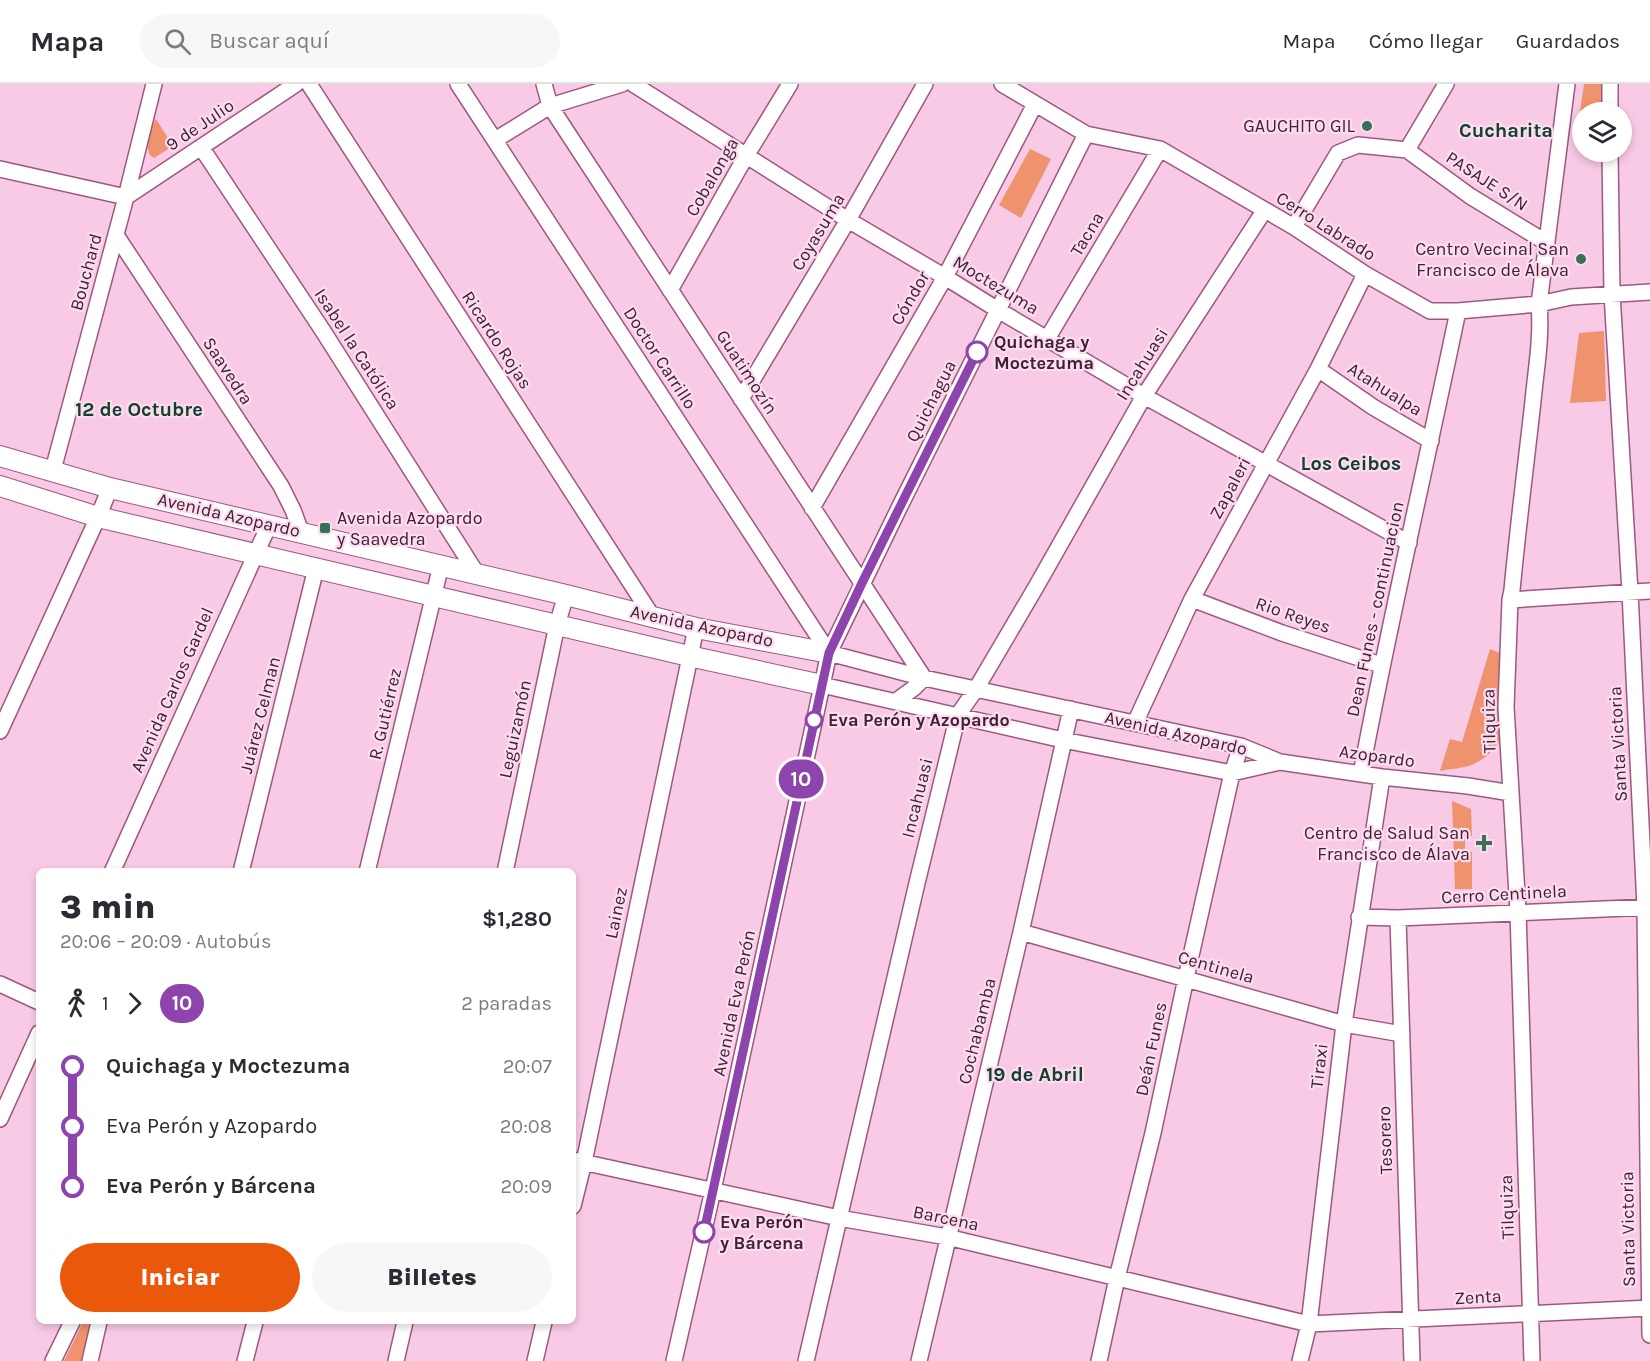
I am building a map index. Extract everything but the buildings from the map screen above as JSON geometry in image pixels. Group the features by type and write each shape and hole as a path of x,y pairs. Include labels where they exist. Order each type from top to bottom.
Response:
{"street":[{"name":"Bouchard","path":"53,470 154,84"},
{"name":"9 de Julio","path":"126,197 296,84"},
{"name":"Ricardo Rojas","path":"309,84 652,616"},
{"name":"Doctor Carrillo","path":"458,84 829,653"},
{"name":"Guatimozín","path":"544,84 550,106 924,678"},
{"path":"495,140 550,106 622,84"},
{"name":"Moctezuma","path":"633,84 848,220 1047,339 1144,396 1409,543"},
{"name":"Cobalonga","path":"670,290 790,84"},
{"name":"Coyasuma","path":"741,399 848,220 925,84"},
{"name":"Cerro Labrado","path":"1002,84 1086,134 1160,149 1430,311 1458,311 1539,304 1571,297 1650,292"},
{"path":"1293,228 1338,153 1358,146 1407,150 1446,84"},
{"name":"Tilquiza","path":"1532,1361 1518,912 1506,707 1510,600 1541,325 1539,304 1567,84"},
{"path":"1610,84 1610,102"},
{"name":"Cóndor","path":"812,508 945,277 1035,104"},
{"name":"Quichagua","path":"829,653 1086,134"},
{"name":"Isabel la Católica","path":"201,147 323,332 477,574"},
{"name":"Tacna","path":"1047,339 1160,149"},
{"name":"PASAJE S/N","path":"1407,150 1470,196 1547,243"},
{"name":"Santa Victoria","path":"1610,162 1612,294 1647,907 1650,1335"},
{"path":"0,170 126,197"},
{"name":"Incahuasi","path":"806,1361 957,715 976,688 1036,587 1144,396 1264,211"},
{"name":"Saavedra","path":"116,236 281,486 293,510 300,532"},
{"name":"Zapaleri","path":"1135,723 1192,599 1318,369 1365,274"},
{"name":"Dean Funes - continuacion","path":"1361,774 1381,665 1458,311"},
{"name":"Atahualpa","path":"1318,369 1373,407 1431,441"},
{"name":"Avenida Azopardo","path":"0,456 110,488 441,565 696,628 829,653 924,678 1241,746 1280,762"},
{"name":"Avenida Azopardo","path":"0,486 98,517 1063,741 1232,773 1280,762"},
{"path":"0,731 110,488"},
{"name":"Avenida Carlos Gardel","path":"114,868 269,525"},
{"name":"R. Gutiérrez","path":"368,868 441,565"},
{"name":"Juárez Celman","path":"242,868 316,568"},
{"path":"1510,600 1650,591"},
{"name":"Leguizamón","path":"506,868 557,625 566,595"},
{"name":"Rio Reyes","path":"1192,599 1282,633 1381,665"},
{"name":"Lainez","path":"576,1179 578,1161 696,628"},
{"name":"Avenida Eva Perón","path":"674,1361 829,653"},
{"path":"896,701 924,678"},
{"name":"Cochabamba","path":"919,1361 1021,932 1071,709"},
{"name":"Deán Funes","path":"1099,1361 1153,1133 1232,773 1241,746"},
{"name":"Azopardo","path":"1280,762 1511,793"},
{"name":"Tiraxi","path":"1300,1361 1309,1324 1344,1023 1382,777"},
{"name":"Cerro Centinela","path":"1359,917 1398,918 1647,907"},
{"name":"Tesorero","path":"1398,918 1412,1361"},
{"name":"Centinela","path":"1021,932 1344,1023 1402,1034"},
{"path":"0,984 36,1001"},
{"path":"0,1119 36,1040"},
{"name":"Barcena","path":"578,1161 839,1218 947,1238 1309,1324"},
{"name":"Zenta","path":"1309,1324 1649,1308"},
{"path":"53,1361 71,1324"},
{"path":"90,1361 99,1324"},
{"path":"245,1361 254,1324"},
{"path":"396,1361 405,1324"},
{"path":"535,1361 544,1324"}],"shaded area":[{"path":"1584,84 1603,84 1603,102 1581,102"},
{"path":"156,119 173,146 154,158 148,151 148,141"},
{"path":"1030,149 1051,159 1021,218 999,205"},
{"path":"1604,331 1606,401 1570,403 1579,333"},
{"path":"1490,649 1507,656 1502,738 1491,752 1476,763 1440,771 1450,739 1462,742"},
{"path":"1452,801 1471,809 1472,836 1465,836 1465,850 1472,852 1472,889 1455,889"},
{"path":"82,1324 90,1324 81,1361 64,1361"}],"bus line":[{"name":"10","path":"704,1232 829,653 977,352"}],"place":[{"name":"GAUCHITO GIL","path":"1367,126"},
{"name":"Centro Vecinal San Francisco de Álava","path":"1581,259"},
{"name":"Quichaga y Moctezuma","path":"977,352"},
{"name":"Avenida Azopardo y Saavedra","path":"325,528"},
{"name":"Eva Perón y Azopardo","path":"814,720"},
{"name":"Centro de Salud San Francisco de Álava","path":"1484,843"},
{"name":"Eva Perón y Bárcena","path":"704,1232"}],"district":[{"name":"Cucharita","path":"1506,130"},
{"name":"12 de Octubre","path":"139,409"},
{"name":"Los Ceibos","path":"1351,463"},
{"name":"19 de Abril","path":"1035,1074"}]}
